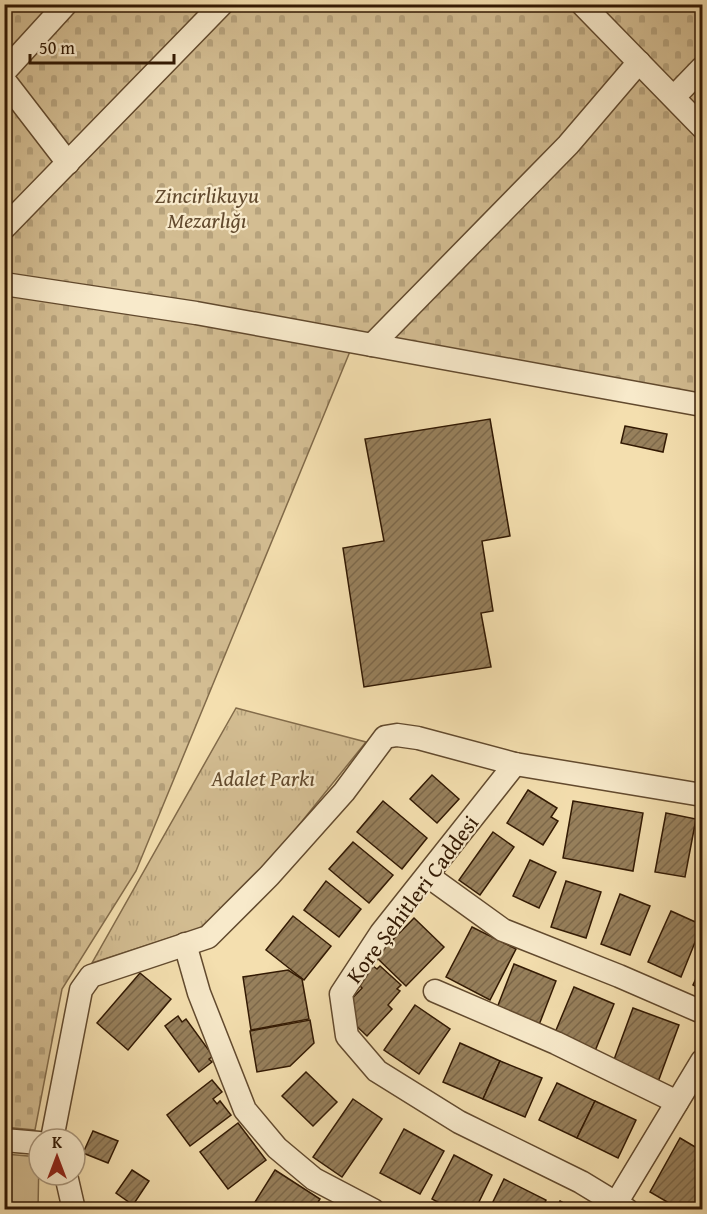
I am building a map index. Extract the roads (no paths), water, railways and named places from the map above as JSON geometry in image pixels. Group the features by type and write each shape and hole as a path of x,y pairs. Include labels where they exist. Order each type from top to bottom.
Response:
{"street":[{"path":"4,72 66,4"},
{"path":"4,228 222,4"},
{"path":"582,4 702,127"},
{"path":"372,345 568,145 639,62"},
{"path":"674,97 702,68"},
{"path":"4,80 68,163"},
{"path":"4,284 196,313 702,405"},
{"path":"54,1127 81,990 90,976 208,937 269,876 344,792 385,737 397,735 418,738 515,764 702,795"},
{"name":"Kore Şehitleri Caddesi","path":"515,764 381,933 341,994 347,1036 377,1071 450,1116 581,1182 618,1208"},
{"path":"428,876 503,930 619,975 702,1012"},
{"path":"185,944 199,993 245,1110 277,1148 314,1179 373,1209"},
{"path":"435,991 556,1043 677,1102"},
{"path":"618,1208 702,1061"},
{"path":"4,1140 27,1142"},
{"path":"69,1187 74,1209"}],"park label":[{"name":"Zincirlikuyu Mezarlığı","path":"207,208"},
{"name":"Adalet Parkı","path":"263,778"}]}
